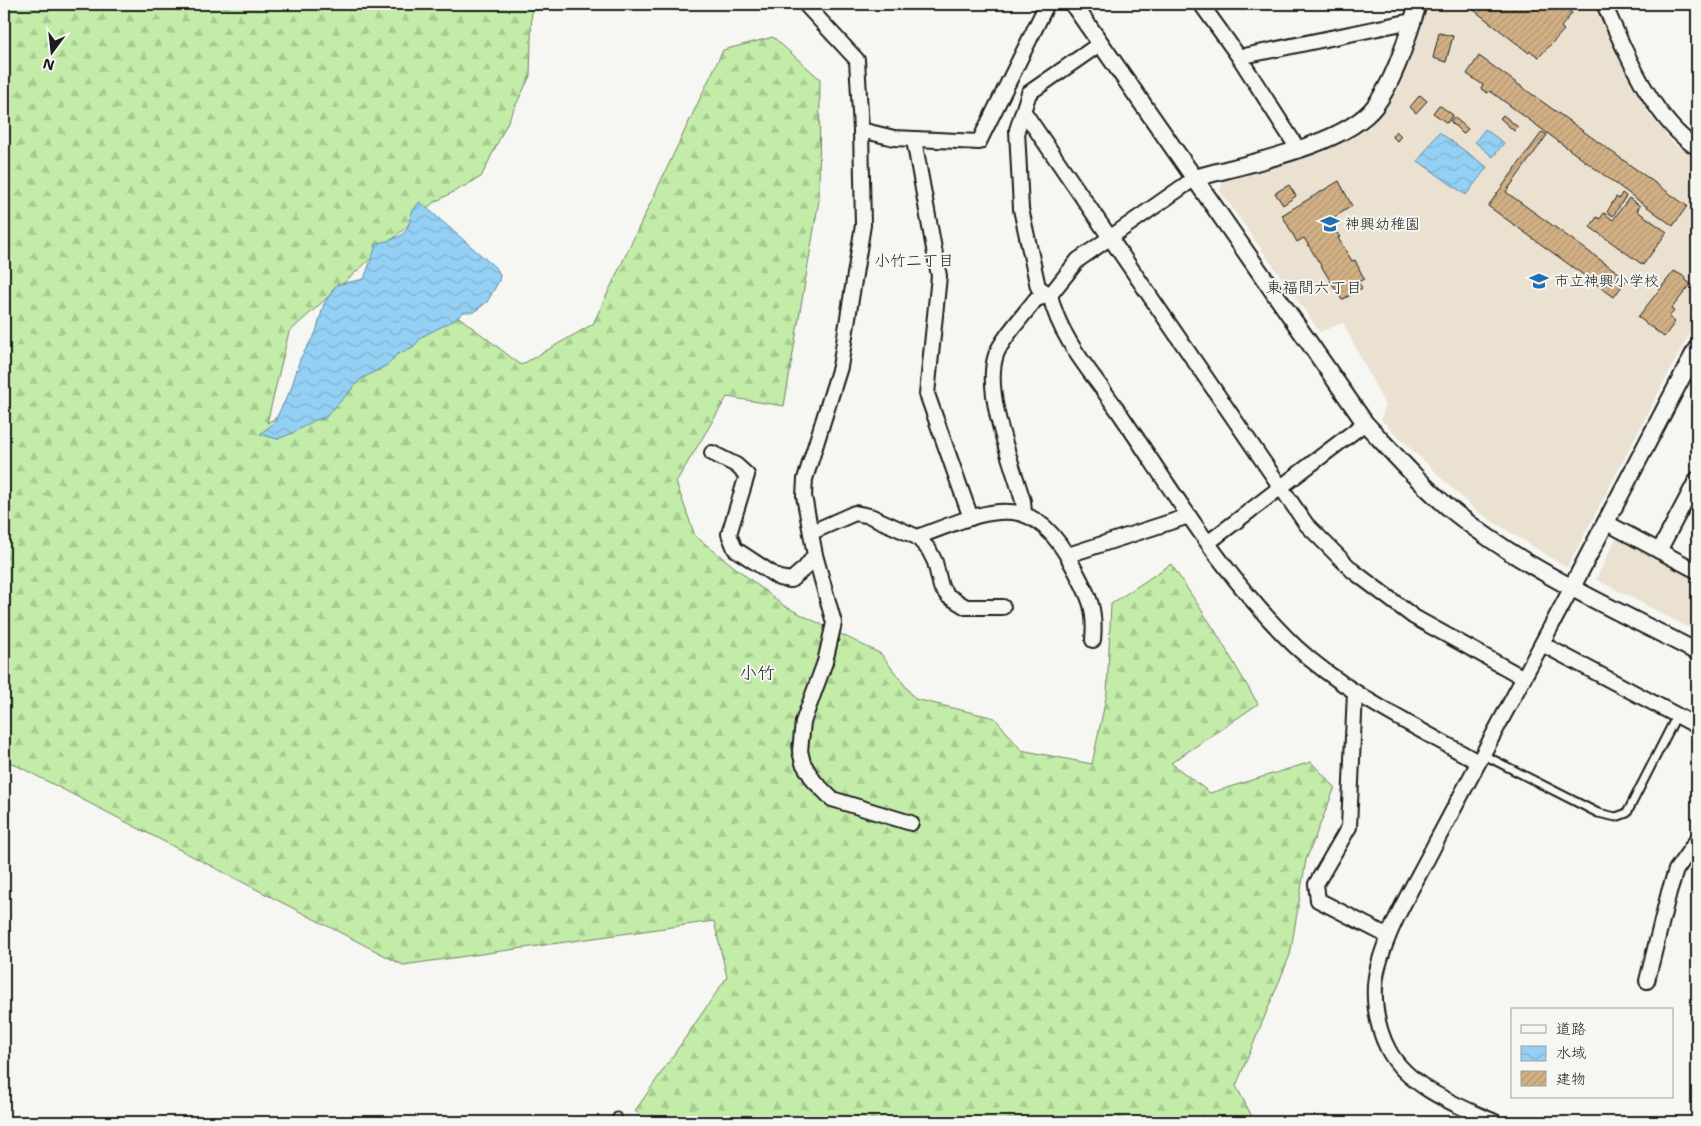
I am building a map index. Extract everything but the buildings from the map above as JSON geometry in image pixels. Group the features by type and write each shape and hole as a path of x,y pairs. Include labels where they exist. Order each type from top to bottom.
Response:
{"street":[{"path":"805,4 857,60 863,225 840,367 805,479 804,496 815,555 834,623 825,662 803,722 800,751 803,763 814,781 832,799 912,823"},
{"path":"861,130 894,138 979,142 1047,4"},
{"path":"1074,4 1365,424 1406,467 1454,512 1497,543 1572,587 1697,652"},
{"path":"1201,4 1239,57 1298,149"},
{"path":"1024,513 1023,501 994,398 992,374 996,354 1036,299 1050,296 1078,260 1195,178 1298,149 1342,134 1374,107 1399,61 1418,4"},
{"path":"1604,4 1621,43 1655,103 1682,138 1697,148"},
{"path":"1239,57 1412,21"},
{"path":"1101,43 1029,93 1018,130 1021,209 1038,287 1050,296 1055,316 1064,334 1113,401 1189,516 1248,595 1297,647 1355,692 1480,758"},
{"path":"1024,112 1306,524 1353,571 1414,617 1524,678"},
{"path":"914,140 939,276 927,394 971,518"},
{"path":"1494,1122 1437,1096 1412,1077 1389,1050 1381,1030 1375,999 1377,969 1388,936 1697,348"},
{"path":"1208,542 1280,486 1365,424"},
{"path":"712,453 736,465 747,474 729,534 735,550 779,578 791,580 805,568 815,555"},
{"path":"1659,551 1697,479"},
{"path":"917,537 971,518 1005,511 1024,513 1035,518 1055,536 1068,555 1094,610 1093,640"},
{"path":"812,532 855,513 870,516 917,537 929,550 936,562 941,587 948,596 966,607 1003,607"},
{"path":"1068,555 1189,516"},
{"path":"1605,522 1697,571"},
{"path":"1542,644 1697,726"},
{"path":"1355,692 1349,827 1316,884 1318,900 1388,936"},
{"path":"1647,981 1674,877 1686,854 1697,840"}],"lane":[{"path":"1480,758 1598,813 1616,817 1626,813 1677,715"}],"shaded area":[{"name":"市立神興小学校","path":"1427,4 1592,4 1649,114 1674,144 1697,160 1697,319 1567,568 1475,510 1381,420 1385,405 1343,323 1320,332 1220,191 1224,178 1320,151 1356,136 1370,127 1383,112 1401,83"},
{"path":"1617,536 1697,580 1697,632 1596,579"}],"green space":[{"path":"4,4 532,4 530,76 481,177 433,203 289,332 267,423 455,314 521,365 593,324 723,50 773,37 820,79 819,200 784,406 727,397 676,482 695,536 784,606 881,654 915,699 995,718 1021,750 1092,764 1107,693 1111,604 1171,564 1214,629 1258,704 1171,763 1210,793 1311,762 1335,787 1306,860 1290,955 1236,1086 1255,1122 649,1122 635,1111 727,977 714,921 403,965 4,759"}],"water":[{"path":"1485,129 1504,143 1493,157 1475,142"},
{"path":"1439,132 1487,167 1466,195 1418,161"},
{"path":"420,202 497,269 500,275 499,281 487,302 474,312 464,312 453,321 423,336 413,347 396,355 389,364 361,379 325,418 315,420 293,433 277,439 260,434 273,424 291,389 300,359 316,332 324,304 336,285 364,279 377,243 401,236 408,226 411,214"}],"place":[{"name":"神興幼稚園","path":"1330,224"},
{"name":"市立神興小学校","path":"1539,281"}],"district":[{"name":"小竹二丁目","path":"914,260"},
{"name":"東福間六丁目","path":"1314,287"},
{"name":"小竹","path":"757,673"}]}
